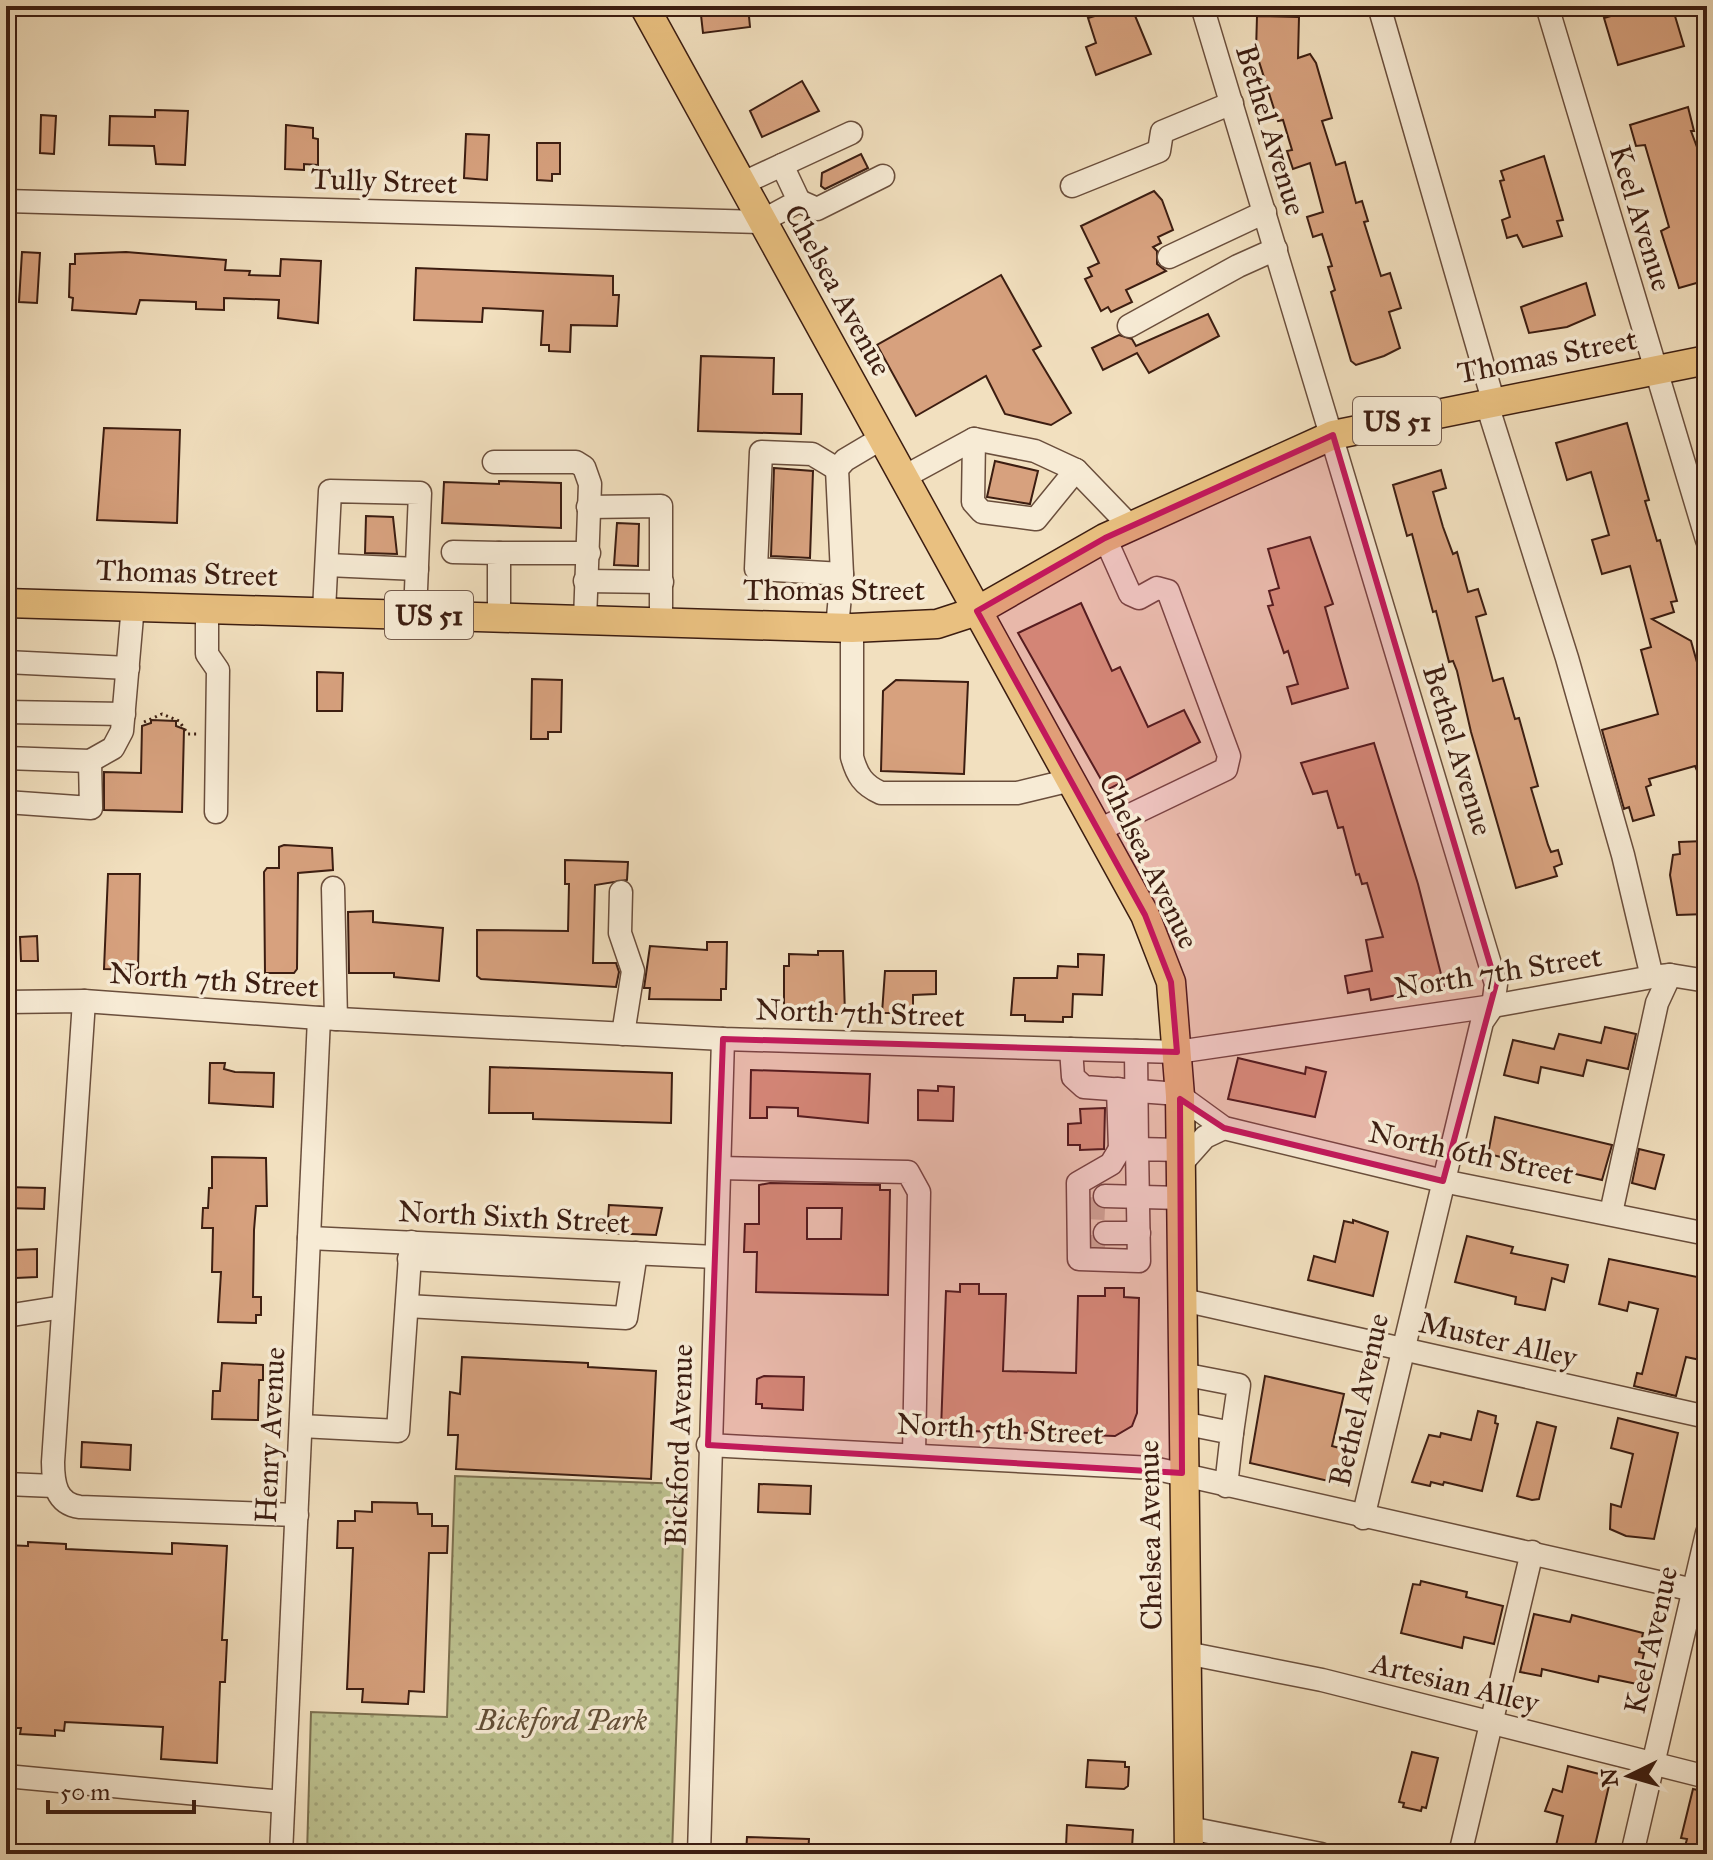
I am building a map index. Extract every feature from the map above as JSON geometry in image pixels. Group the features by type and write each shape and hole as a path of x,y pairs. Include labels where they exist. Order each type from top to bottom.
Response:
{"main road":[{"name":"Chelsea Avenue","path":"644,6 760,222 1145,915 1171,982 1180,1095 1182,1473 1189,1841"},
{"name":"Thomas Street","path":"6,603 845,628 937,624 977,611 1118,532 1333,435 1490,400 1707,360"}],"street":[{"name":"Bethel Avenue","path":"1202,6 1496,984 1493,1006 1482,1022 1401,1349 1363,1518"},
{"path":"1379,6 1490,400 1661,976 1640,1095 1611,1213"},
{"name":"Keel Avenue","path":"1547,6 1707,540"},
{"path":"1072,186 1159,151 1162,132 1232,103"},
{"path":"741,184 851,133"},
{"path":"782,165 799,201 817,209 883,176"},
{"name":"Tully Street","path":"6,201 760,222"},
{"path":"760,222 799,201"},
{"path":"1169,257 1265,212"},
{"path":"1129,326 1238,266 1276,249"},
{"path":"882,438 845,460 837,469 852,757 856,772 870,788 881,793 972,796 1017,793 1071,780"},
{"path":"974,439 973,502 982,512 1036,519 1076,470"},
{"path":"904,477 974,439 1035,451 1076,470 1118,532 1130,594 1139,598 1157,588 1168,591 1229,756 1226,769 1099,830"},
{"path":"837,469 812,454 761,452 756,569 842,574"},
{"path":"494,462 576,462 584,467 590,484 585,620"},
{"path":"324,611 330,491 420,493 415,614"},
{"path":"588,507 661,506 661,622"},
{"path":"453,552 589,553"},
{"path":"499,553 499,617"},
{"path":"327,565 417,569"},
{"path":"585,581 662,582"},
{"path":"6,758 90,761 113,748 123,723 133,605"},
{"path":"207,608 207,654 218,670 216,812"},
{"path":"6,662 128,668"},
{"path":"6,712 123,723"},
{"path":"6,802 91,808 90,761"},
{"name":"Henry Avenue","path":"281,1854 309,1238 328,1019 333,888"},
{"path":"621,892 620,933 633,971 623,1034"},
{"name":"North 7th Street","path":"6,1002 84,1001 328,1019 723,1039 1177,1052 1493,1006 1661,976 1707,981"},
{"path":"84,1001 54,1486 64,1502 80,1507 297,1515"},
{"name":"Bickford Avenue","path":"699,1854 708,1445 723,1039"},
{"path":"1071,1049 1073,1077 1084,1087 1180,1095"},
{"path":"1136,1051 1127,1089 1129,1149 1138,1204 1139,1261 1079,1259 1090,1239 1090,1202 1078,1183 1111,1164 1129,1149 1181,1157 1205,1137 1224,1128"},
{"name":"North 6th Street","path":"1180,1095 1224,1128 1443,1181 1707,1234"},
{"path":"720,1168 908,1172 912,1176 919,1192 920,1454"},
{"path":"1090,1202 1138,1204 1181,1198"},
{"name":"North Sixth Street","path":"309,1238 410,1251 634,1262 716,1257"},
{"path":"1090,1239 1139,1240"},
{"path":"301,1426 398,1431 410,1251"},
{"path":"407,1306 626,1318 634,1262"},
{"path":"920,1454 931,1297"},
{"name":"Muster Alley","path":"1183,1300 1707,1417"},
{"path":"6,1316 63,1307"},
{"path":"1182,1374 1239,1385 1226,1486"},
{"path":"1182,1423 1232,1433"},
{"name":"North 5th Street","path":"708,1445 1153,1468 1700,1592"},
{"path":"6,1484 54,1486"},
{"name":"Keel Avenue","path":"1632,1854 1700,1592 1707,1533"},
{"path":"1460,1854 1532,1552"},
{"name":"Artesian Alley","path":"1186,1653 1322,1680 1707,1777"},
{"path":"6,1776 283,1802"},
{"path":"1189,1841 1321,1854"}],"path":[{"path":"123,723 139,732 146,720 162,714 179,721 188,734 217,734"}],"highlighted area":[{"path":"1333,435 1496,984 1443,1181 1224,1128 1180,1099 1182,1473 708,1445 723,1039 1177,1052 1171,982 1145,915 977,611 1105,538"}],"green space":[{"name":"Bickford Park","path":"455,1476 685,1484 672,1854 307,1854 311,1712 447,1717"}],"building":[{"path":"700,6 748,6 750,27 703,33"},
{"path":"1095,6 1131,6 1151,54 1096,75 1086,47 1096,43 1088,18 1098,15"},
{"path":"1645,6 1672,6 1684,46 1618,65 1604,18"},
{"path":"1257,16 1299,17 1298,58 1310,54 1316,63 1332,118 1322,121 1336,165 1345,162 1356,203 1362,201 1368,221 1364,222 1381,276 1390,273 1401,308 1389,312 1400,348 1384,356 1356,365 1351,361 1331,292 1335,290 1328,267 1332,266 1322,234 1313,237 1307,217 1323,212 1310,163 1293,169 1287,151 1292,150 1283,120 1278,121 1256,52"},
{"path":"802,81 819,111 762,137 750,111"},
{"path":"1688,107 1694,131 1691,131 1707,174 1707,198 1701,200 1707,218 1707,241 1701,243 1707,280 1679,288 1661,231 1669,227 1645,145 1636,146 1630,125"},
{"path":"155,110 188,111 185,165 156,164 154,146 109,145 110,116 155,117"},
{"path":"41,115 56,116 54,154 40,153"},
{"path":"286,125 313,128 313,138 318,139 318,165 304,164 304,170 285,169"},
{"path":"466,134 489,135 487,180 464,178"},
{"path":"537,143 560,143 560,174 552,174 552,181 537,180"},
{"path":"861,154 868,168 825,189 821,186 822,173"},
{"path":"1544,156 1563,220 1557,221 1562,236 1523,247 1517,235 1507,238 1502,220 1510,217 1500,181 1504,180 1501,171"},
{"path":"1154,191 1162,200 1173,230 1158,237 1161,243 1153,247 1157,251 1157,264 1166,271 1126,290 1132,302 1111,312 1108,307 1101,311 1085,279 1092,276 1088,268 1099,263 1081,226"},
{"path":"22,252 40,253 37,303 19,302"},
{"path":"126,252 226,260 225,270 250,271 249,275 280,276 281,259 321,261 318,323 278,318 279,300 224,298 224,310 196,309 196,302 140,300 136,314 72,310 73,298 69,297 70,264 75,264 75,254"},
{"path":"416,268 613,276 613,295 619,295 617,326 571,325 570,352 549,351 549,345 541,345 543,311 483,308 482,322 414,320"},
{"path":"1001,275 1041,346 1033,350 1071,413 1051,425 1005,414 986,376 916,416 877,345"},
{"path":"1586,283 1595,315 1567,327 1529,333 1521,307"},
{"path":"1208,314 1219,336 1149,373 1137,353 1103,370 1092,348 1119,335 1132,339 1136,346"},
{"path":"701,356 774,358 773,394 802,394 801,434 698,431"},
{"path":"1627,423 1649,500 1645,501 1657,541 1660,540 1677,601 1671,602 1674,612 1652,619 1691,641 1707,698 1707,793 1695,766 1649,779 1651,785 1646,787 1654,815 1633,821 1629,807 1624,809 1602,730 1658,714 1641,650 1651,647 1630,566 1602,574 1592,540 1609,535 1591,472 1567,480 1556,443"},
{"path":"104,428 180,430 177,523 97,520"},
{"path":"995,461 1038,471 1030,504 987,497"},
{"path":"774,468 813,471 810,558 771,556"},
{"path":"1441,470 1446,488 1433,492 1443,527 1453,554 1457,552 1468,592 1478,589 1486,614 1476,617 1493,681 1503,678 1515,719 1519,718 1538,786 1531,788 1548,845 1551,852 1558,850 1562,864 1554,867 1557,876 1516,888 1471,732 1457,671 1453,661 1449,662 1412,534 1407,536 1393,485"},
{"path":"499,481 561,483 561,528 442,523 444,482 499,484"},
{"path":"366,516 393,517 397,554 365,553"},
{"path":"617,523 639,524 638,566 614,565"},
{"path":"1310,537 1333,604 1325,607 1348,688 1292,704 1287,687 1298,684 1288,651 1284,653 1268,606 1273,605 1269,591 1279,588 1268,549"},
{"path":"1081,603 1112,671 1120,667 1148,727 1184,710 1200,742 1107,790 1018,633"},
{"path":"317,672 343,673 342,711 317,711"},
{"path":"532,679 562,680 561,732 548,732 548,739 531,739"},
{"path":"896,680 968,682 964,774 881,771 883,691"},
{"path":"151,720 176,721 176,726 184,729 182,812 104,810 104,772 141,773 142,726 151,723"},
{"path":"1374,743 1418,884 1444,986 1371,1000 1369,989 1348,993 1345,976 1372,971 1366,940 1383,937 1367,883 1362,884 1359,874 1356,875 1343,827 1338,828 1327,791 1313,794 1301,763"},
{"path":"1705,841 1707,914 1677,915 1670,875 1673,855 1680,854 1679,842"},
{"path":"279,847 332,848 333,870 298,873 297,969 294,973 265,973 264,872 267,868 279,868"},
{"path":"565,860 628,862 627,880 595,885 593,963 616,963 619,972 616,987 481,979 477,976 477,930 568,931 569,884 565,884"},
{"path":"108,874 140,874 138,970 104,969"},
{"path":"373,911 373,922 443,928 439,981 394,977 394,973 349,973 348,912"},
{"path":"37,936 38,961 21,961 20,937"},
{"path":"707,942 727,942 726,989 721,989 721,1000 649,999 650,988 644,988 650,946 707,950"},
{"path":"818,951 843,951 845,1014 814,1014 814,1007 784,1007 784,966 789,966 789,954 818,955"},
{"path":"1078,954 1104,955 1102,995 1073,994 1072,1017 1063,1017 1063,1022 1025,1021 1025,1015 1011,1015 1014,978 1057,978 1058,966 1078,967"},
{"path":"885,971 936,971 936,994 913,995 913,1013 882,1013"},
{"path":"1605,1027 1636,1034 1628,1069 1587,1060 1583,1076 1541,1067 1538,1083 1504,1075 1513,1040 1554,1049 1559,1034 1601,1043"},
{"path":"1238,1058 1305,1074 1306,1067 1326,1072 1315,1117 1228,1099"},
{"path":"210,1063 225,1063 224,1069 235,1072 274,1073 273,1107 209,1103"},
{"path":"490,1067 672,1073 671,1123 533,1119 533,1113 489,1113"},
{"path":"751,1070 870,1074 868,1123 798,1116 798,1108 767,1107 767,1118 750,1118"},
{"path":"938,1086 954,1087 953,1121 918,1120 918,1090 938,1091"},
{"path":"1105,1108 1104,1149 1080,1150 1080,1145 1068,1145 1068,1124 1081,1123 1080,1109"},
{"path":"1495,1117 1612,1145 1602,1180 1488,1154"},
{"path":"1639,1149 1664,1155 1655,1189 1632,1183"},
{"path":"212,1157 266,1158 267,1206 256,1206 254,1230 253,1297 261,1297 261,1315 256,1315 256,1323 218,1322 221,1272 212,1272 213,1228 202,1228 203,1208 208,1208 209,1188 212,1188"},
{"path":"759,1185 880,1185 880,1190 890,1190 888,1295 756,1292 757,1252 744,1252 745,1224 759,1224","holes":["807,1208 842,1208 841,1239 807,1239"]},
{"path":"6,1187 45,1188 44,1209 6,1208"},
{"path":"609,1205 662,1208 656,1235 607,1233"},
{"path":"1353,1220 1388,1232 1373,1296 1308,1280 1314,1256 1335,1262 1344,1221 1353,1223"},
{"path":"1467,1236 1513,1247 1511,1253 1568,1265 1564,1282 1552,1278 1545,1310 1515,1304 1516,1297 1455,1282"},
{"path":"37,1249 37,1277 16,1278 15,1250"},
{"path":"1609,1259 1707,1279 1705,1361 1686,1357 1676,1396 1634,1386 1637,1373 1642,1374 1658,1309 1629,1302 1627,1311 1599,1304"},
{"path":"960,1284 979,1284 979,1294 1006,1294 1003,1371 1076,1373 1078,1296 1105,1296 1105,1288 1124,1288 1124,1297 1139,1298 1137,1413 1132,1426 1115,1436 941,1430 946,1291 960,1292"},
{"path":"462,1357 588,1363 588,1367 656,1371 651,1479 456,1469 458,1435 448,1435 450,1392 460,1394"},
{"path":"222,1363 263,1365 263,1380 259,1380 258,1420 212,1419 213,1391 220,1391"},
{"path":"764,1376 804,1377 803,1410 762,1408 762,1404 756,1404 757,1379"},
{"path":"1265,1376 1344,1394 1332,1446 1355,1452 1346,1485 1250,1463"},
{"path":"1478,1411 1496,1416 1495,1423 1498,1424 1482,1491 1444,1482 1443,1485 1431,1482 1430,1486 1412,1482 1429,1435 1440,1437 1441,1433 1471,1440"},
{"path":"1618,1418 1678,1433 1654,1539 1626,1536 1610,1529 1611,1504 1621,1507 1633,1454 1611,1448"},
{"path":"1537,1422 1556,1427 1539,1499 1532,1500 1517,1496"},
{"path":"82,1442 131,1445 130,1470 81,1467"},
{"path":"759,1484 811,1486 810,1514 758,1512"},
{"path":"372,1502 417,1503 418,1514 432,1514 432,1526 448,1526 447,1553 429,1553 424,1692 409,1691 408,1704 362,1702 363,1689 347,1689 353,1548 337,1548 338,1521 355,1521 355,1511 372,1512"},
{"path":"28,1542 66,1544 66,1549 172,1554 172,1543 227,1546 222,1640 227,1640 225,1682 220,1682 217,1763 161,1759 163,1727 65,1722 64,1731 55,1730 55,1736 20,1734 21,1728 11,1728 13,1688 6,1688 6,1545 28,1546"},
{"path":"1421,1581 1467,1592 1466,1597 1503,1606 1494,1644 1464,1637 1462,1648 1401,1633 1413,1584 1420,1585"},
{"path":"1534,1614 1570,1622 1572,1615 1643,1633 1639,1652 1644,1653 1637,1684 1599,1676 1598,1682 1542,1669 1541,1676 1520,1672"},
{"path":"1412,1752 1438,1758 1426,1808 1422,1807 1421,1811 1403,1807 1404,1803 1399,1802"},
{"path":"1088,1760 1125,1762 1125,1767 1129,1767 1128,1786 1124,1789 1086,1787"},
{"path":"1568,1766 1611,1777 1593,1854 1554,1854 1563,1816 1545,1811 1553,1789 1562,1792"},
{"path":"1693,1789 1707,1792 1707,1824 1700,1854 1683,1854 1687,1839 1681,1838"},
{"path":"1067,1825 1133,1830 1132,1848 1066,1847"},
{"path":"747,1837 809,1839 808,1854 746,1854"}],"tunnel":[{"path":"1086,1208 1105,1209"},
{"path":"1086,1246 1105,1246"}]}
